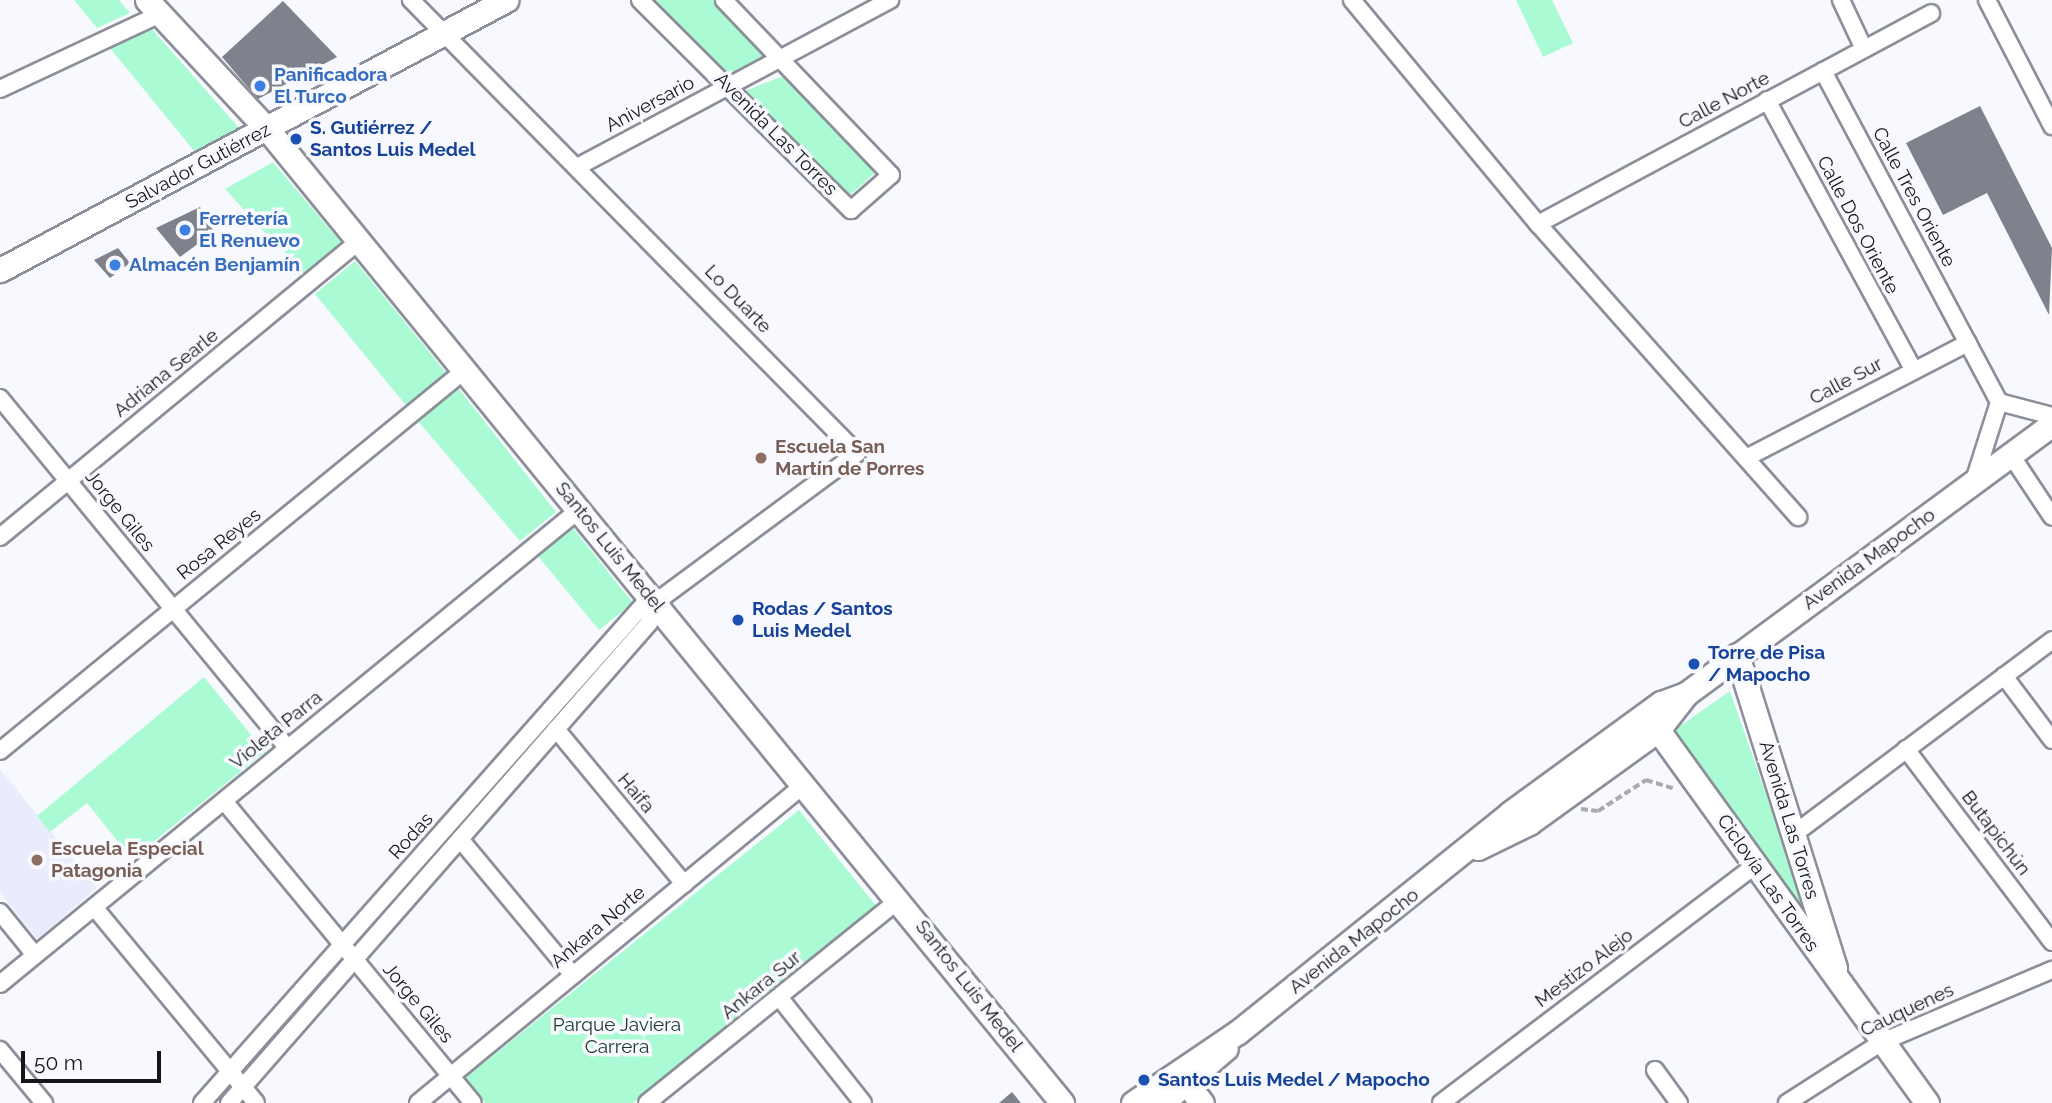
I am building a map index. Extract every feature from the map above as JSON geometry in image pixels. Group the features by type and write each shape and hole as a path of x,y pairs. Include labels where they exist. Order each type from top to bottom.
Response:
{"main road":[{"name":"Salvador Gutiérrez","path":"0,270 268,130 506,0"},
{"name":"Santos Luis Medel","path":"153,7 268,130 900,899 1062,1103"},
{"name":"Avenida Mapocho","path":"1133,1103 1164,1079 1238,1032 1470,850 1510,813 1653,708 1686,694 2052,424"},
{"name":"Avenida Las Torres","path":"1737,655 1840,984"},
{"name":"Avenida Mapocho","path":"1470,850 1512,834 1658,730 1686,694"},
{"name":"Avenida Las Torres","path":"1658,730 1753,867 1927,1103"},
{"name":"Avenida Mapocho","path":"1162,1103 1187,1084 1238,1032"},
{"path":"1164,1079 1187,1084 1202,1103"}],"street":[{"name":"Lo Duarte","path":"411,0 579,166 857,453 653,599"},
{"name":"Avenida Las Torres","path":"640,0 851,209 891,175 724,0"},
{"name":"Aniversario","path":"579,166 890,0"},
{"path":"1352,0 1538,224 1798,517"},
{"path":"1841,0 1864,49"},
{"path":"1987,0 2047,102 2052,126"},
{"path":"0,89 153,7"},
{"name":"Calle Norte","path":"1538,224 1931,13"},
{"name":"Calle Tres Oriente","path":"1823,71 1999,402"},
{"name":"Calle Dos Oriente","path":"1767,100 1913,369"},
{"name":"Adriana Searle","path":"0,537 359,242"},
{"name":"Calle Sur","path":"1746,458 1913,369 1968,344"},
{"name":"Rosa Reyes","path":"0,751 465,370"},
{"name":"Jorge Giles","path":"0,398 288,748"},
{"path":"1974,481 1999,402 2052,416"},
{"path":"2011,455 2052,517"},
{"name":"Violeta Parra","path":"0,984 580,509"},
{"name":"Rodas","path":"229,1103 649,623 653,599"},
{"name":"Rodas","path":"202,1103 653,599"},
{"path":"1794,834 2052,640"},
{"path":"2004,676 2052,740"},
{"name":"Haifa","path":"556,729 684,884"},
{"name":"Butapichún","path":"1906,749 2052,942"},
{"name":"Ankara Norte","path":"418,1103 805,784"},
{"name":"Jorge Giles","path":"224,800 474,1103"},
{"path":"460,839 573,975"},
{"name":"Mestizo Alejo","path":"1441,1103 1753,867"},
{"name":"Ankara Sur","path":"647,1103 900,899"},
{"path":"94,907 256,1103"},
{"path":"0,912 35,955"},
{"name":"Cauquenes","path":"1787,1103 1882,1042 2052,970"},
{"path":"779,997 863,1103"},
{"path":"0,1050 44,1103"},
{"path":"1655,1070 1679,1103"},
{"path":"664,1090 674,1103"}],"path":[{"path":"1561,800 1598,811 1646,779 1682,791"}],"shaded area":[{"name":"Escuela Especial Patagonia","path":"0,769 97,888 37,939 0,893"}],"green space":[{"path":"74,0 119,0 130,13 97,28"},
{"path":"647,0 719,0 773,54 728,81"},
{"path":"1516,0 1552,0 1573,43 1543,57"},
{"path":"152,29 239,128 195,152 110,48"},
{"path":"786,75 877,171 848,197 745,91"},
{"path":"273,162 344,246 302,273 225,189"},
{"path":"355,261 448,375 408,408 315,294"},
{"path":"459,389 556,512 520,541 418,421"},
{"path":"573,528 633,603 599,630 538,556"},
{"path":"204,677 265,752 132,859 87,803 50,832 37,816"},
{"path":"1730,691 1813,929 1674,730"},
{"name":"Parque Javiera Carrera","path":"799,810 877,907 633,1103 485,1103 465,1078"}],"building":[{"path":"283,1 337,57 258,99 222,57"},
{"path":"1980,106 2052,248 2049,315 1987,193 1943,215 1906,143"},
{"name":"Ferretería El Renuevo","path":"200,207 214,232 180,257 156,228"},
{"path":"118,248 130,263 110,278 94,260"},
{"path":"1012,1092 1021,1103 999,1103"}],"place":[{"name":"Panificadora El Turco","path":"260,86"},
{"name":"S. Gutiérrez / Santos Luis Medel","path":"296,139"},
{"name":"Ferretería El Renuevo","path":"185,230"},
{"name":"Almacén Benjamín","path":"115,265"},
{"name":"Escuela San Martín de Porres","path":"761,458"},
{"name":"Rodas / Santos Luis Medel","path":"738,620"},
{"name":"Torre de Pisa / Mapocho","path":"1694,664"},
{"name":"Escuela Especial Patagonia","path":"37,860"},
{"name":"Santos Luis Medel / Mapocho","path":"1144,1080"}]}
